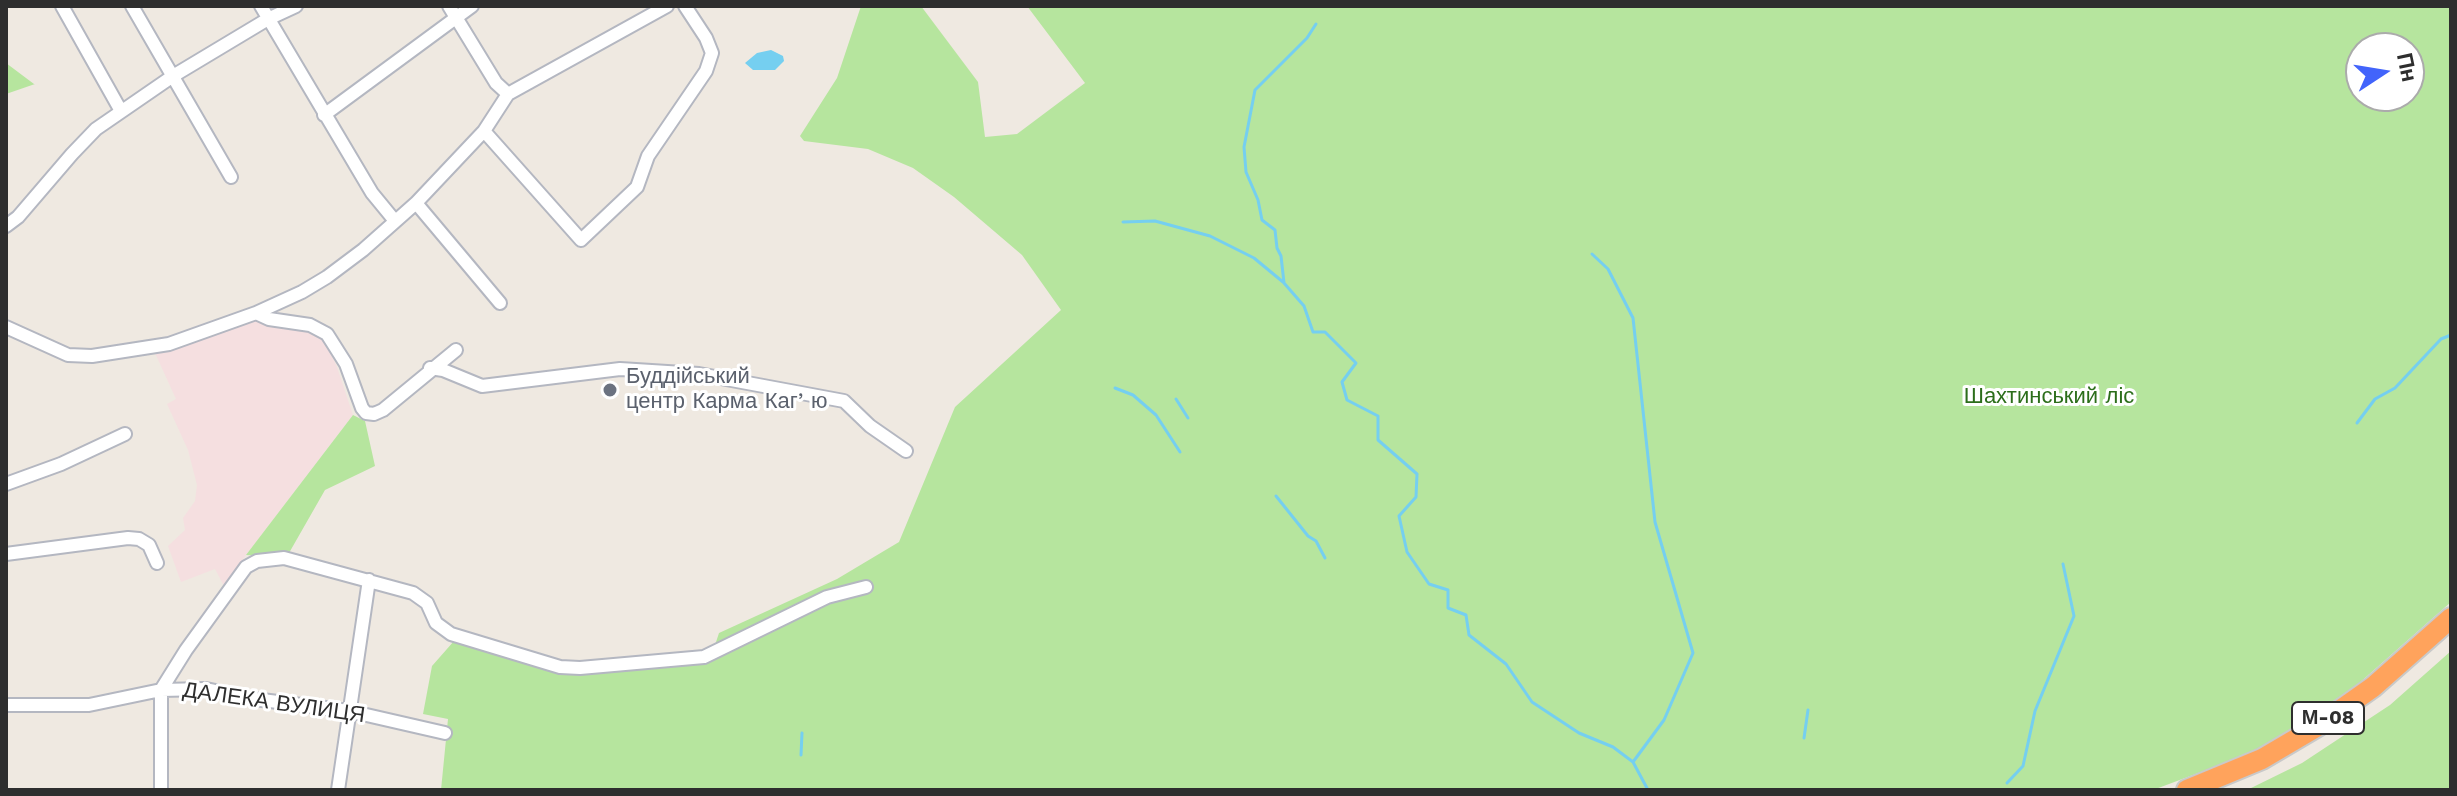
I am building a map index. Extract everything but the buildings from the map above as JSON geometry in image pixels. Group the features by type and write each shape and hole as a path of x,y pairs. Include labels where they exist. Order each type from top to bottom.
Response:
{"highway":[{"name":"М-08","path":"2187,790 2262,759 2318,726 2373,687 2451,618"}],"street":[{"path":"62,6 121,111"},
{"path":"132,6 231,177"},
{"path":"261,6 372,193 395,221"},
{"path":"6,226 18,217 80,144 121,111 173,76 268,19 296,6"},
{"path":"449,6 496,83 508,94"},
{"path":"324,115 472,6"},
{"path":"6,327 68,355 92,356 169,344 256,313 327,277 416,203 484,131 508,94 667,6"},
{"path":"484,131 581,240 637,187 648,156 706,71 712,53 685,6"},
{"path":"416,203 500,303"},
{"path":"256,313 269,319 310,325 327,334 346,364 366,413 383,410 430,368 456,350"},
{"path":"430,368 482,386 620,369 699,374 844,401 870,426 906,451"},
{"path":"6,484 61,464 125,434"},
{"path":"6,554 128,538 149,545 157,563"},
{"path":"161,790 161,690 246,567 257,561 284,558 413,593 427,603 436,623 451,634 560,667 580,668 704,657 827,597 866,587"},
{"path":"338,790 369,580"},
{"name":"ДАЛЕКА ВУЛИЦЯ","path":"6,705 89,705 161,690 206,689 254,699 349,711 445,733"}],"shaded area":[{"path":"257,320 313,330 326,343 353,415 243,559 225,588 215,569 181,582 168,546 185,530 183,518 195,501 197,485 188,450 167,404 176,399 155,353"}],"green space":[{"name":"Шахтинський ліс","path":"861,6 921,6 978,82 985,137 1017,134 1085,83 1027,6 2451,6 2451,602 2340,700 2273,745 2153,790 441,790 448,719 423,714 432,666 454,641 571,673 710,660 719,633 837,579 899,542 955,407 1061,310 1022,255 954,197 913,168 868,149 804,141 800,136 837,78"},
{"path":"6,63 34,84 35,84 6,94"},
{"path":"353,415 365,421 375,466 325,490 289,553 246,555"},
{"path":"2451,651 2451,790 2247,790 2302,763 2390,705"}],"water":[{"path":"771,50 783,56 784,61 775,70 753,70 745,63 757,53"}],"waterway":[{"path":"1316,24 1307,38 1255,90 1244,147 1246,172 1258,200 1262,220 1275,230 1284,283 1304,306 1313,332 1325,332 1356,363 1342,382 1347,400 1378,416 1378,440 1417,474 1416,497 1399,516 1407,552 1429,584 1448,590 1448,608 1466,615 1469,635 1506,664 1532,702 1579,733 1613,747 1633,762 1648,790"},
{"path":"1123,222 1155,221 1210,236 1254,258 1283,282"},
{"path":"1592,254 1608,269 1633,318 1655,522 1693,653 1664,720 1633,762"},
{"path":"2357,423 2375,399 2395,388 2441,339 2451,335"},
{"path":"1115,388 1133,395 1156,415 1180,452"},
{"path":"1176,399 1188,418"},
{"path":"1276,496 1308,536 1316,541 1325,558"},
{"path":"2007,783 2023,766 2035,711 2074,616 2063,564"},
{"path":"1804,738 1808,710"},
{"path":"801,755 802,733"}],"place":[{"name":"Буддійський центр Карма Кагʼю","path":"610,390"}]}
